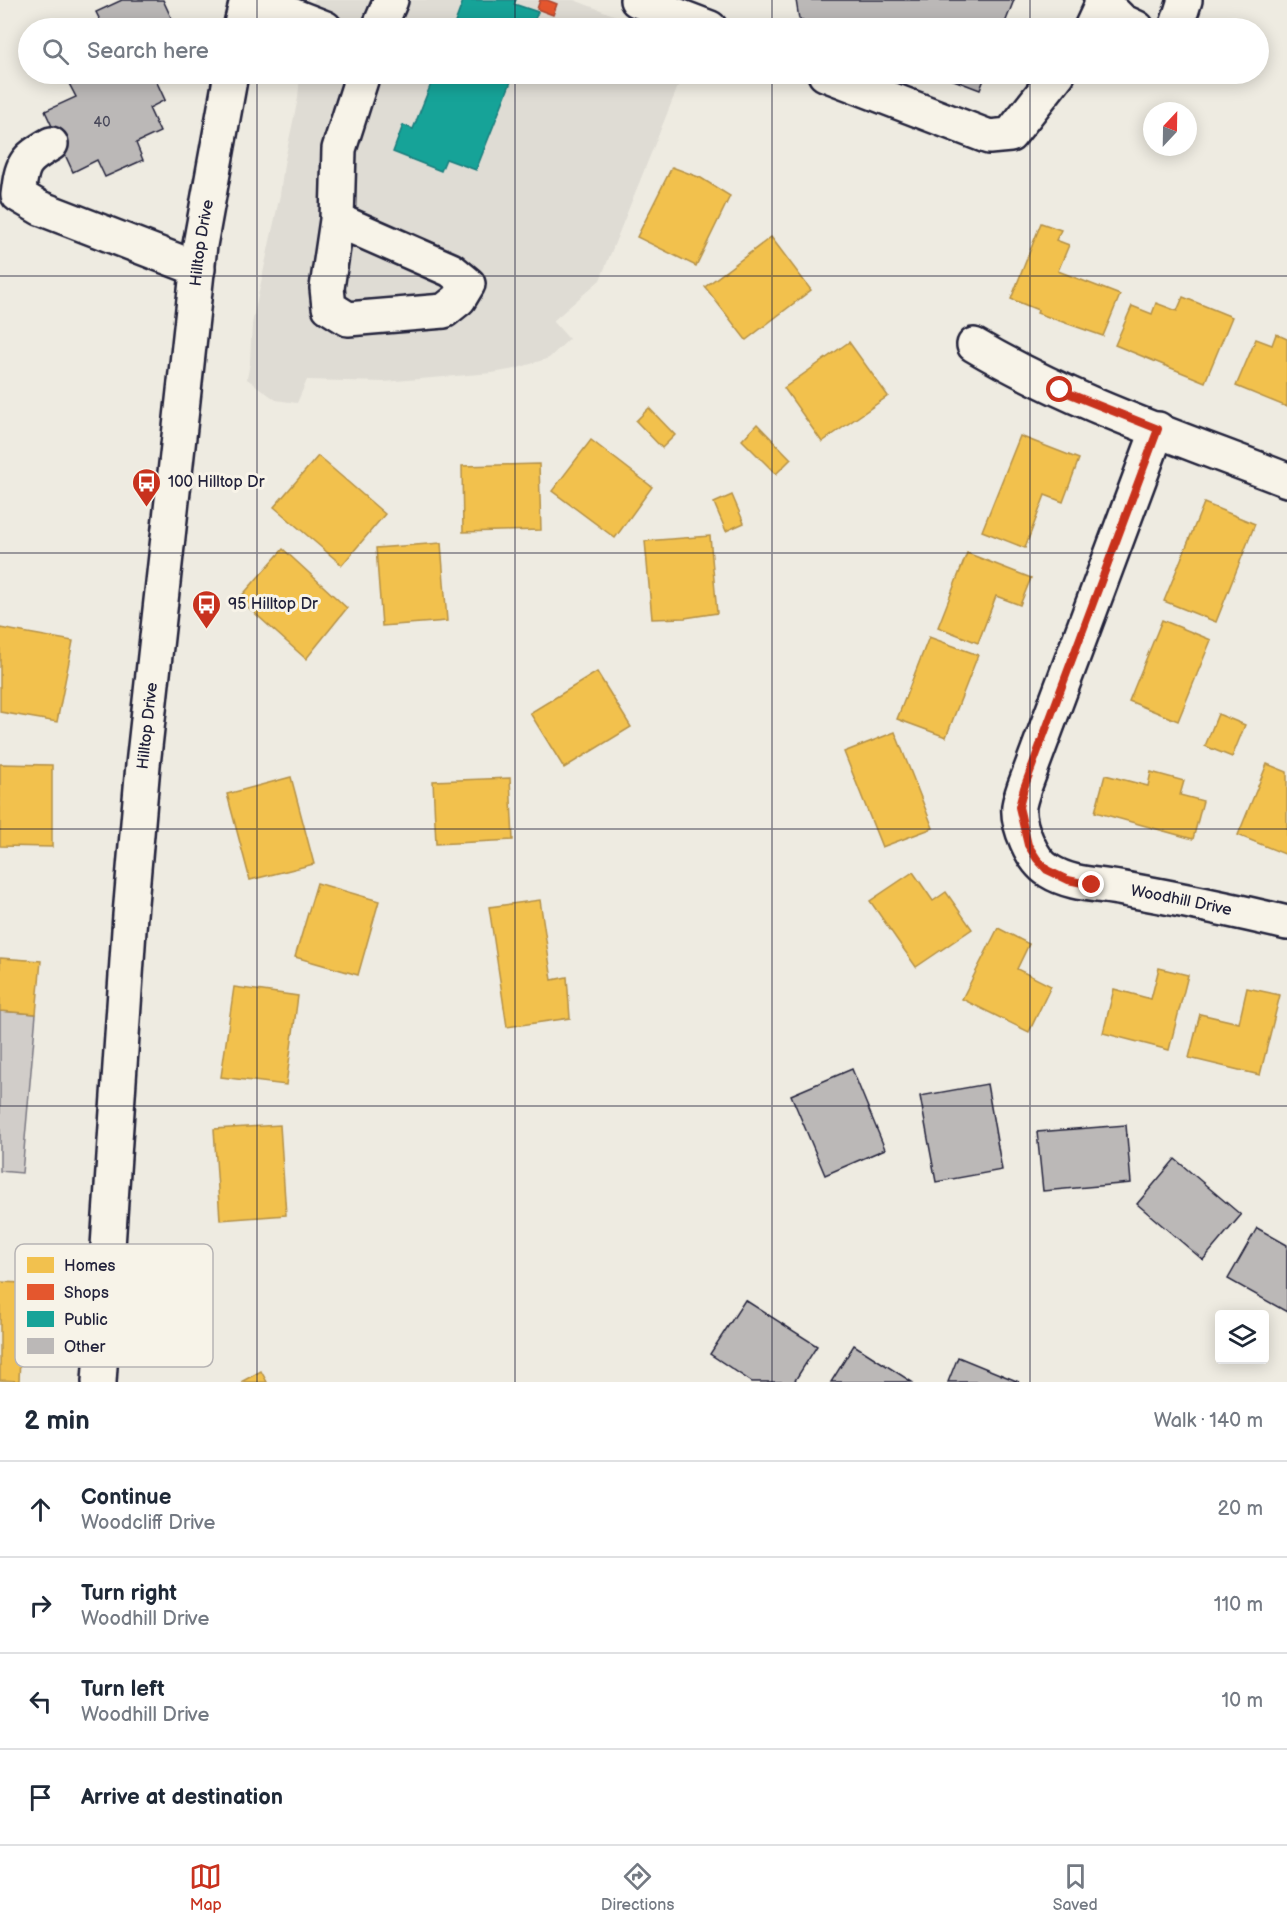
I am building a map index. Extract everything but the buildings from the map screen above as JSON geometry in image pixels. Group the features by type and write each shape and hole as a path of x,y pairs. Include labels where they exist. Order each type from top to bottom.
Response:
{"main road":[{"path":"243,18 248,0"},
{"path":"253,0 299,18"},
{"path":"383,18 391,0"},
{"path":"637,0 684,18"},
{"path":"1095,18 1103,0 1119,18"},
{"path":"1179,18 1185,0"},
{"name":"Hilltop Drive","path":"107,1244 143,765 200,245 229,84"},
{"path":"337,220 339,149 360,84"},
{"path":"851,84 990,137 1010,135 1050,84"},
{"path":"51,144 33,155 21,170 18,195 40,208 198,269"},
{"path":"974,345 1013,368 1060,390 1287,480"},
{"name":"Woodhill Drive","path":"1158,429 1024,788 1019,807 1023,828 1028,845 1037,859 1047,870 1068,880 1287,923"},
{"name":"Hilltop Drive","path":"99,1382 100,1367"}],"shaded area":[{"path":"314,0 574,0 622,18 309,18"},
{"path":"299,84 679,84 600,280 553,321 569,339 549,358 515,369 492,373 384,382 307,380 297,403 276,400 247,379 252,324"},
{"path":"0,1011 36,1014 22,1173 0,1171"}],"place":[{"name":"100 Hilltop Dr","path":"147,508"},
{"name":"95 Hilltop Dr","path":"207,630"}],"route":[{"path":"1060,390 1158,429 1024,788 1019,807 1028,845 1047,870 1068,880 1092,885"}]}
